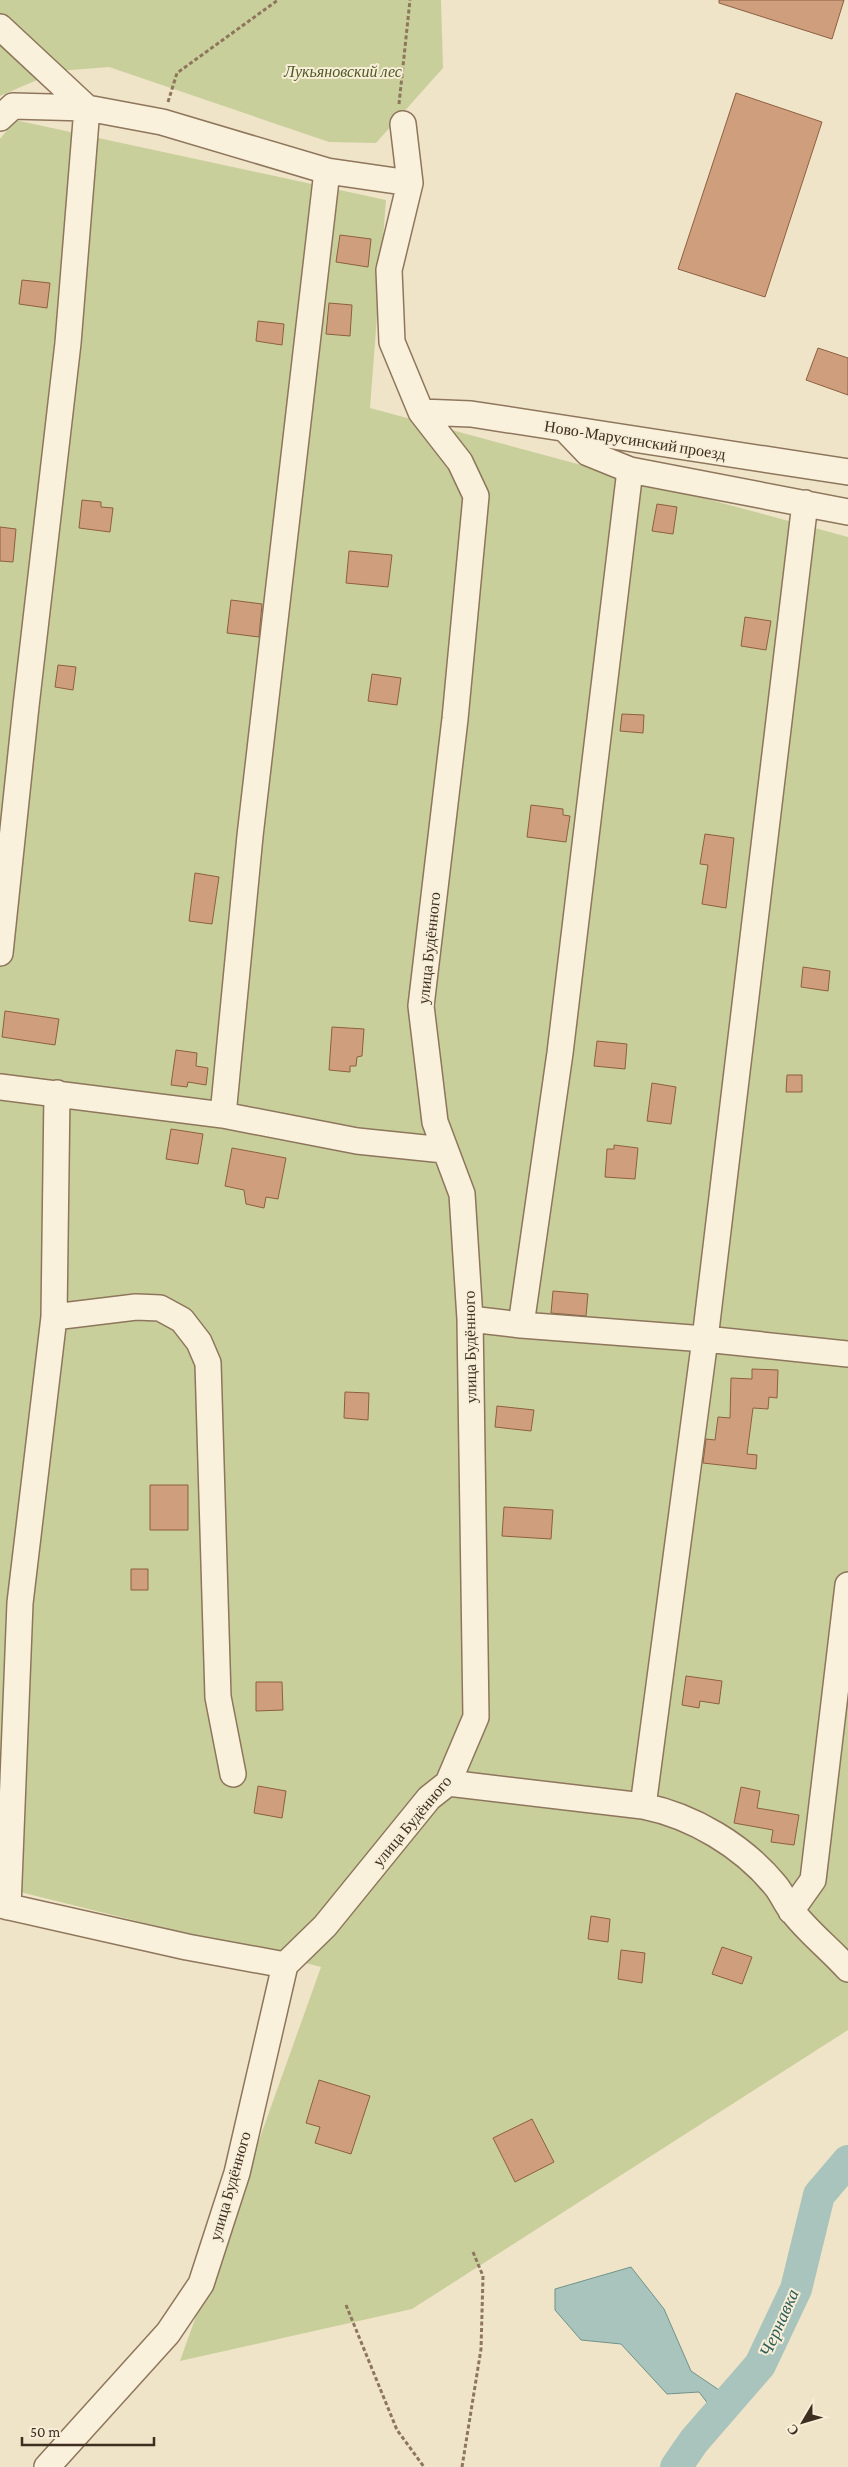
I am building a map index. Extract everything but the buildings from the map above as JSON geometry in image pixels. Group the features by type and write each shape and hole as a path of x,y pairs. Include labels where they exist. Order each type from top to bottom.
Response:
{"street":[{"path":"0,27 87,108"},
{"path":"0,118 13,106 87,108 162,122 327,171 410,183"},
{"path":"0,953 24,716 68,343 87,108"},
{"name":"улица Будённого","path":"47,2467 168,2333 201,2284 237,2173 285,1965 325,1926 429,1798 448,1783 476,1717 470,1319 462,1194 435,1122 421,1006 455,719 476,496 460,462 421,412 392,342 389,270 410,183 403,124"},
{"path":"222,1115 250,836 327,171"},
{"name":"Ново-Марусинский проезд","path":"421,412 471,414 848,472"},
{"path":"566,430 588,453 630,470 848,512"},
{"path":"521,1325 560,1053 630,470"},
{"path":"643,1806 705,1339 805,503"},
{"path":"0,1087 222,1115 357,1141 444,1150"},
{"path":"57,1093 54,1317 20,1603 4,1906 188,1947 285,1965"},
{"path":"54,1317 136,1308 160,1308 182,1320 200,1342 208,1363 218,1697 233,1774"},
{"path":"470,1319 521,1325 705,1339 848,1354"},
{"path":"791,1911 812,1880 848,1585"},
{"path":"448,1783 667,1810 707,1830 743,1852 776,1886 791,1911 848,1969"}],"path":[{"path":"162,122 177,73 278,0"},
{"path":"403,124 398,100 410,0"},
{"path":"462,2467 481,2349 483,2276 473,2252"},
{"path":"346,2305 397,2430 424,2467"}],"green space":[{"name":"Лукьяновский лес","path":"0,0 441,0 443,68 376,143 329,142 109,67 58,71 0,96"},
{"path":"15,120 386,200 370,408 848,537 848,2030 412,2309 180,2361 321,1967 0,1887 0,139"}],"water":[{"path":"631,2267 664,2309 691,2371 722,2392 709,2405 699,2392 667,2394 621,2344 581,2340 555,2310 555,2289"}],"waterway":[{"name":"Чернавка","path":"676,2467 694,2441 760,2365 796,2289 819,2195 848,2161"}]}
